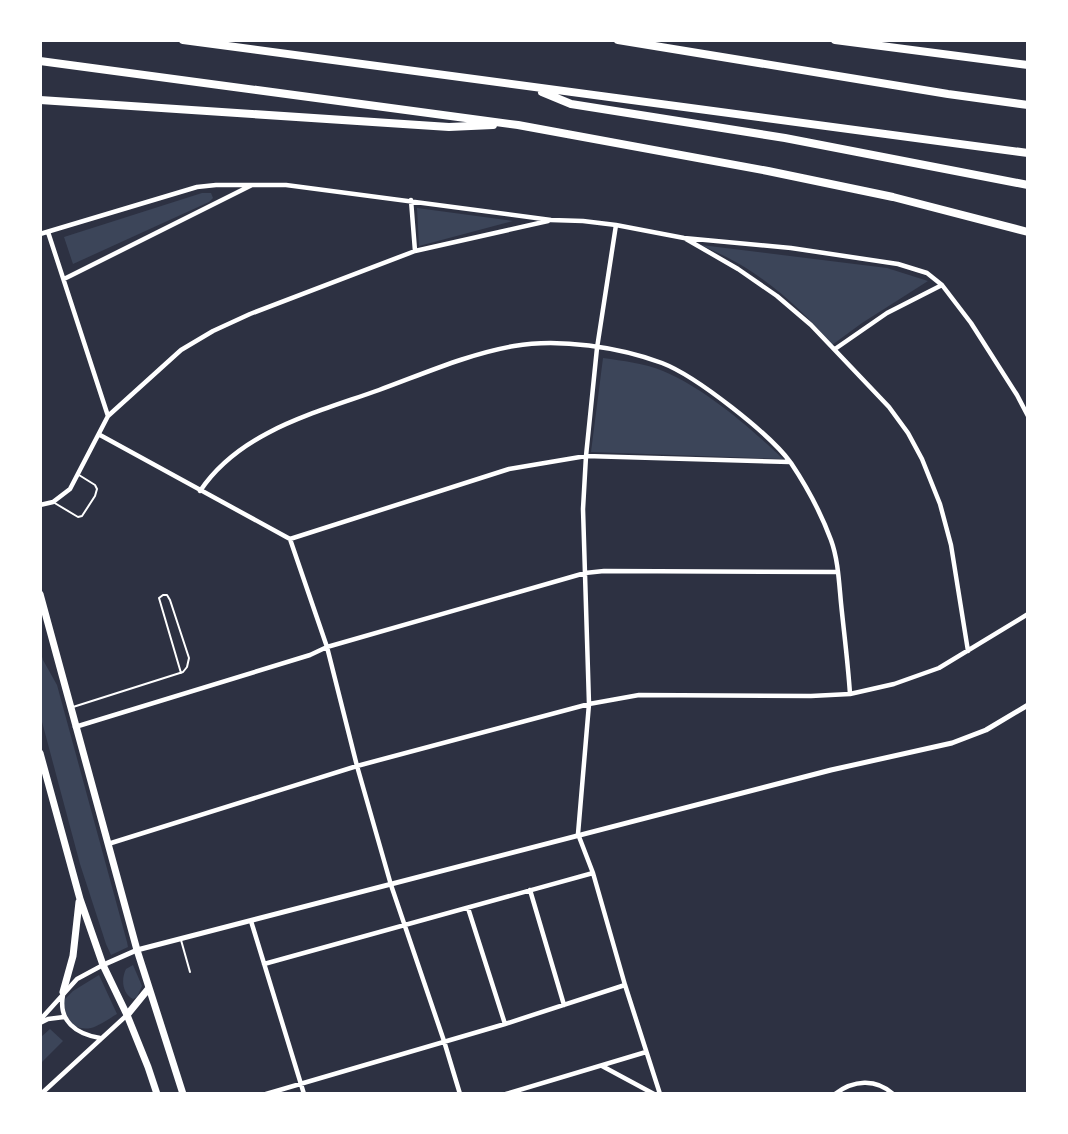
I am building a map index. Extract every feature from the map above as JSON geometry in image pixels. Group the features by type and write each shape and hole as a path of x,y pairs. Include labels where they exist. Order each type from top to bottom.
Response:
{"highway":[{"path":"183,40 1028,153"},
{"path":"618,40 1028,105"},
{"path":"835,40 1028,65"},
{"path":"40,61 518,125 780,173 892,197 1028,232"},
{"path":"530,87 572,104 785,138 1028,184"},
{"path":"40,100 449,127 518,125"}],"main road":[{"path":"40,594 137,950 183,1094"},
{"path":"40,615 47,622"},
{"path":"40,753 80,900 103,965 127,1015 157,1094"},
{"path":"63,992 73,956 80,900"},
{"path":"127,1015 149,988"}],"street":[{"path":"40,234 197,187 216,184 286,185 551,220 616,225 684,238 790,248 898,264 927,273 942,285 971,323 1028,416"},
{"path":"64,279 254,184"},
{"path":"411,200 415,251"},
{"path":"40,505 53,502 70,489 108,416 181,350 213,331 250,314 415,251 551,220"},
{"path":"616,225 597,348 586,456 583,509 589,704 578,834 593,873 625,985 660,1094"},
{"path":"48,232 108,416"},
{"path":"684,238 738,269 777,296 835,349 890,407 908,433 922,459 940,504 951,545 968,651"},
{"path":"835,349 887,313 942,285"},
{"path":"200,491 211,475 230,456 267,432 319,411 480,355 514,346 556,343 629,353 663,363 699,383 767,438 790,462 818,508 832,542 838,572 850,694"},
{"path":"100,435 290,539 327,647 357,766 403,925 444,1041 459,1094"},
{"path":"290,539 509,469 586,456 790,462"},
{"path":"75,727 310,655 327,647 585,573 604,571 838,572"},
{"path":"108,844 357,766 589,704 639,694 811,696 850,694 894,684 939,668 1028,614"},
{"path":"40,1021 63,992 77,979 137,950 578,834 831,770 952,743 986,730 1028,705"},
{"path":"264,964 593,873"},
{"path":"530,890 564,1005"},
{"path":"468,908 505,1024"},
{"path":"250,921 304,1094"},
{"path":"266,1094 505,1024 625,985"},
{"path":"63,992 61,1002 64,1017 79,1032 100,1038"},
{"path":"41,1094 127,1015"},
{"path":"40,1021 64,1017"},
{"path":"506,1094 646,1052"},
{"path":"602,1066 654,1094"},
{"path":"835,1094 851,1085 878,1083 893,1094"}],"lane":[{"path":"53,502 78,517 82,516 97,489 95,485 78,475"},
{"path":"70,708 180,673 187,668 189,658 170,600 167,595 163,595 159,598 180,673"},
{"path":"181,939 190,972"}],"shaded area":[{"path":"202,193 211,193 213,198 209,202 73,264 64,237"},
{"path":"417,208 513,221 419,246"},
{"path":"701,245 887,268 928,281 832,345 803,313 770,284 741,265"},
{"path":"603,358 648,366 678,378 726,410 783,459 591,452"},
{"path":"40,650 57,685 127,942 128,947 111,955 80,864 41,718"},
{"path":"133,965 142,986 137,997 133,999 125,990 123,977 126,969"},
{"path":"99,975 117,1014 101,1024 84,1029 70,1021 64,1000 73,991"},
{"path":"50,1029 63,1041 41,1063 41,1037"}]}
